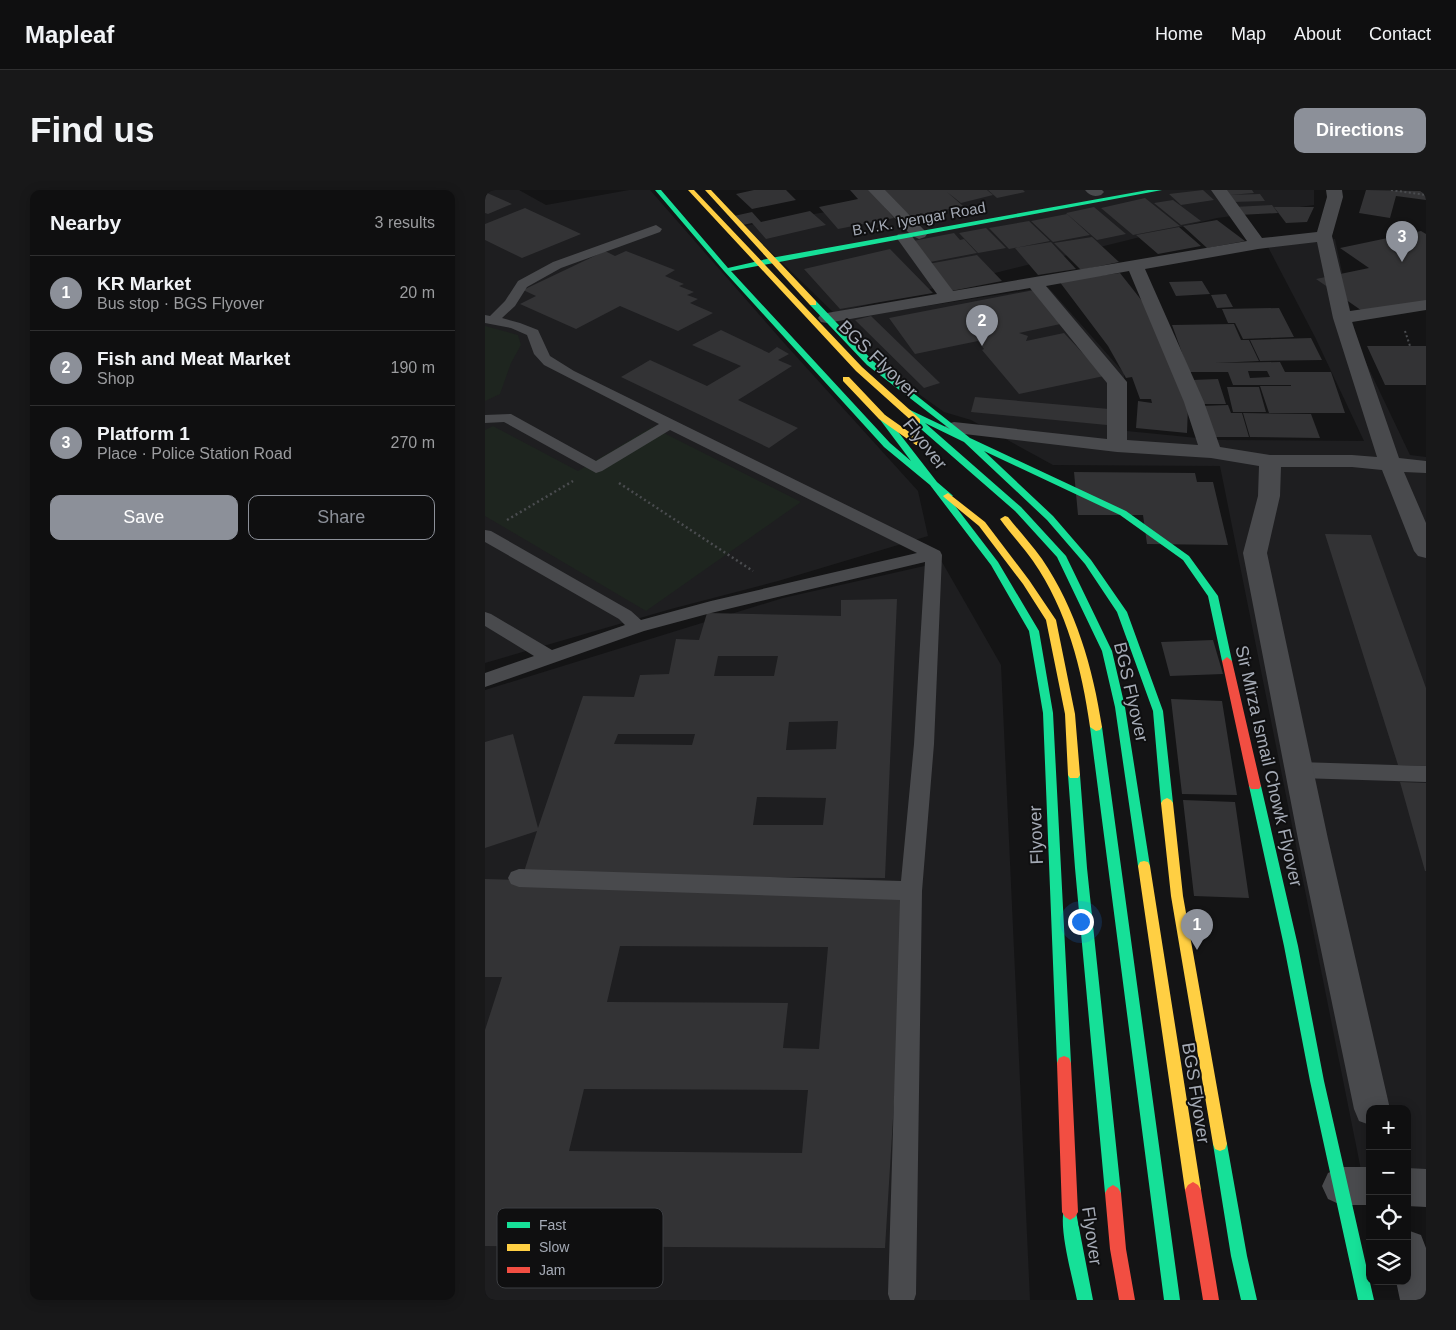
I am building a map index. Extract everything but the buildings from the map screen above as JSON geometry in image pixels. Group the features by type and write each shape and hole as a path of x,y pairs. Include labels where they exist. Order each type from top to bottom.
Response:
{"main road":[{"path":"658,190 727,257 753,278"},
{"path":"671,190 699,219"},
{"name":"BGS Flyover","path":"691,190 859,369 905,412 1018,508 1061,556 1107,651 1120,707 1203,1259 1211,1300"},
{"path":"708,190 771,260 870,362 954,428 1050,518 1087,562 1122,612 1158,711 1177,896 1239,1256 1249,1300"},
{"name":"B.V.K. Iyengar Road","path":"727,257 785,245 911,232 1159,190"},
{"name":"B.V.K. Iyengar Road","path":"726,270 1099,191"},
{"path":"727,257 726,270 887,445 982,524 1026,582 1051,620 1070,714 1081,868 1116,1230 1127,1300"},
{"name":"BGS Flyover","path":"841,373 882,417 926,447"},
{"name":"Sir Mirza Ismail Chowk Flyover","path":"905,412 1123,513 1186,558 1213,596 1291,946 1317,1081 1355,1186 1366,1300"},
{"name":"Flyover","path":"882,417 995,564 1034,631 1048,712 1067,1172 1072,1236 1085,1300"},
{"path":"997,510 1038,561 1056,592 1078,643 1094,709 1166,1269 1172,1300"}],"street":[{"path":"876,190 911,232 949,298"},
{"path":"1219,190 1258,244"},
{"path":"1334,190 1335,197 1324,236 1342,318 1390,464 1421,524 1426,552"},
{"path":"827,318 1258,244 1324,236"},
{"path":"1135,266 1194,402 1211,452"},
{"path":"1035,283 1117,382 1117,446"},
{"path":"1342,318 1426,306"},
{"path":"954,428 1117,446 1211,452 1270,461 1352,461 1426,467"},
{"path":"1270,461 1269,496 1255,553 1299,770 1371,1105"},
{"path":"1411,1187 1426,1188"},
{"path":"1411,1265 1420,1300"}],"lane":[{"path":"489,320 509,303 522,284 557,265 656,229"},
{"path":"489,320 510,323 533,333 537,351 546,361 935,554"},
{"path":"485,419 506,417 575,454 596,468 670,424"},
{"path":"485,536 625,615 638,627"},
{"path":"485,680 638,627 782,590 935,554"},
{"path":"902,1294 911,891 924,744 935,554"},
{"path":"485,618 549,658"},
{"path":"1299,770 1426,774"},
{"path":"519,878 911,891"}],"path":[{"path":"1391,190 1426,195"},
{"path":"502,523 596,468 782,590"}],"shaded area":[{"path":"485,190 519,190 546,205 629,190 650,190 785,344 918,491 928,536 778,581 671,609 485,663"},
{"path":"953,190 1314,190 1314,205 1217,218 834,313 744,226"},
{"path":"1335,239 1358,346 1410,455 1426,457 1426,1174 1411,1173 1411,1105 1366,1105 1366,1171 1361,1170 1220,466 1053,465 971,420 944,412 895,377 836,320 1048,287 1124,373 1127,431 1218,440 1364,441 1315,337 1268,247"},
{"path":"485,326 518,335 521,345 511,363 500,394 485,401"},
{"path":"493,426 578,471 652,427 801,502 646,611 485,516 485,430"},
{"path":"942,562 1001,665 1030,1300 485,1300 485,690 783,598"}],"traffic: fast":[{"path":"658,190 726,270 887,445 948,496"},
{"path":"726,270 771,260 1159,190"},
{"path":"813,303 870,363 954,428 1050,518 1088,562 1122,612 1158,711 1167,803"},
{"path":"905,411 1123,513 1186,558 1213,596 1227,661"},
{"path":"882,417 995,564 1034,631 1048,713 1064,1063"},
{"path":"917,421 1018,509 1061,556 1107,651 1120,707 1144,866"},
{"path":"1096,727 1172,1300"},
{"path":"1074,775 1081,868 1113,1193"},
{"path":"1255,786 1291,946 1317,1081 1366,1300"},
{"path":"1220,1144 1239,1256 1249,1300"},
{"path":"1070,1212 1072,1236 1085,1300"}],"traffic: slow":[{"path":"691,190 859,369 917,421"},
{"path":"708,190 813,303"},
{"path":"846,379 882,417 919,443"},
{"path":"948,496 982,524 1026,582 1051,620 1070,714 1074,775"},
{"path":"1005,519 1038,561 1050,580 1069,620 1089,684 1096,727"},
{"path":"1167,803 1177,896 1220,1144"},
{"path":"1144,866 1193,1190"}],"traffic: jam":[{"path":"1227,661 1255,786"},
{"path":"1064,1063 1070,1212"},
{"path":"1193,1190 1211,1300"},
{"path":"1113,1193 1118,1249 1127,1300"}],"place":[{"name":"Platform 1","path":"1402,262"},
{"name":"Fish and Meat Market","path":"982,346"},
{"name":"KR Market","path":"1197,950"}]}
